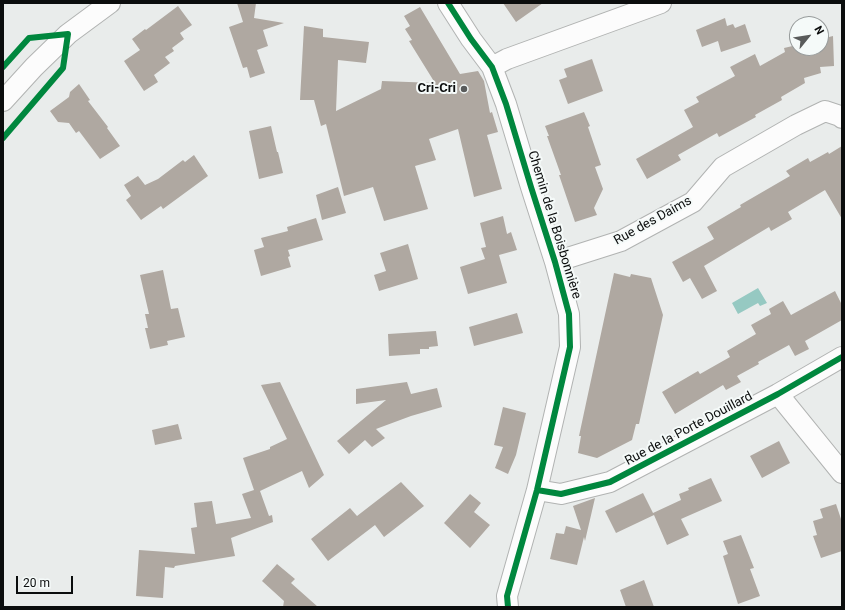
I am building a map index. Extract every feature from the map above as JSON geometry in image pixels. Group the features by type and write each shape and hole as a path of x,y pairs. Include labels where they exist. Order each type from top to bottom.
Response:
{"street":[{"path":"3,101 34,67 68,34 110,3"},
{"name":"Chemin de la Boisbonnière","path":"448,3 471,39 492,67 506,104 531,187 556,262 569,314 570,347 537,490 507,596 508,607"},
{"path":"492,67 507,59 661,3"},
{"name":"Rue des Daims","path":"556,262 622,241 693,202 723,167 796,125 825,111 842,118"},
{"name":"Rue de la Porte Douillard","path":"537,490 561,494 610,482 778,394 842,358"},
{"path":"778,394 842,473"}],"water":[{"path":"758,288 767,303 760,306 758,303 738,314 732,303"}],"building":[{"path":"237,3 256,3 254,18 284,23 263,30 268,46 257,50 265,73 250,78 247,67 243,68 229,27 243,22"},
{"path":"503,3 543,3 516,22"},
{"path":"178,6 192,25 180,33 184,39 172,48 174,51 165,57 170,63 154,75 158,82 144,91 124,61 140,50 132,39"},
{"path":"420,7 460,74 478,71 484,81 490,113 492,112 498,132 487,135 502,189 474,197 458,129 429,139 436,160 415,166 428,209 384,221 373,187 344,196 326,124 321,126 314,100 300,100 304,26 323,29 323,37 369,42 366,63 338,60 336,111 381,89 382,81 435,83 409,41 412,40 405,29 410,26 404,16"},
{"path":"725,18 727,26 733,24 735,28 745,24 751,42 721,52 718,41 702,47 696,30"},
{"path":"833,36 834,66 820,67 821,73 804,78 805,83 781,97 782,100 755,115 756,117 719,137 717,133 678,155 681,160 647,179 636,159 693,127 684,110 699,102 696,97 735,76 730,67 755,54 760,66 785,52 784,48 789,47 789,56 829,56 829,37"},
{"path":"592,59 603,91 568,104 559,80 567,77 564,69"},
{"path":"79,84 90,100 88,101 108,127 107,128 120,146 100,159 79,131 76,133 69,123 58,122 50,111 69,97 70,92"},
{"path":"584,112 590,126 588,127 601,165 595,167 603,189 594,208 597,215 575,222 559,175 561,175 547,136 549,136 545,126"},
{"path":"271,126 283,173 259,179 249,131"},
{"path":"842,146 842,219 825,190 788,212 792,219 771,231 769,227 704,266 717,291 702,299 690,278 683,282 672,262 714,239 707,227 741,207 740,205 790,176 786,171 808,158 810,162 828,152 829,154"},
{"path":"194,155 208,176 163,209 161,206 141,220 126,200 131,196 124,185 138,176 145,185 158,179 183,160 185,162"},
{"path":"338,187 346,213 322,220 316,195"},
{"path":"503,216 507,234 511,232 517,250 499,255 507,283 468,294 460,267 485,259 481,248 486,247 480,223"},
{"path":"316,218 323,240 288,250 290,256 288,257 291,267 261,276 254,250 264,247 261,238 288,231 287,227"},
{"path":"408,244 418,279 379,291 374,275 386,271 380,253"},
{"path":"163,270 171,309 178,308 185,337 167,341 168,345 150,349 145,328 148,328 145,314 149,314 140,275"},
{"path":"614,273 630,277 631,274 651,278 663,315 639,424 636,424 632,440 597,458 578,453 581,436 579,436"},
{"path":"835,291 842,305 842,320 805,341 809,349 795,356 789,345 758,362 759,364 737,376 741,382 726,390 723,385 675,414 662,392 698,371 700,374 730,357 727,351 756,334 751,325 771,314 769,309 783,301 791,315"},
{"path":"517,313 523,333 474,346 469,327"},
{"path":"436,331 438,346 429,347 429,349 420,349 420,354 389,356 388,334"},
{"path":"280,382 324,475 309,488 302,471 260,491 269,516 272,515 273,522 231,538 235,556 175,566 174,568 165,567 163,598 136,596 139,550 195,554 191,528 197,527 194,503 212,501 216,524 251,518 242,494 254,490 243,458 270,449 270,447 287,439 261,385"},
{"path":"407,382 411,394 437,388 442,407 411,416 376,429 385,438 372,447 365,440 349,454 337,441 386,400 356,404 356,389"},
{"path":"503,407 526,413 516,455 508,474 495,468 503,447 494,445"},
{"path":"178,424 182,439 155,445 152,430"},
{"path":"779,441 790,463 762,478 750,456"},
{"path":"711,478 722,501 681,519 689,535 667,545 654,515 616,533 605,511 643,493 653,513 681,500 679,494 689,490 688,488"},
{"path":"401,482 424,506 384,537 375,525 328,561 311,539 350,508 357,516"},
{"path":"470,494 481,503 474,512 490,525 470,548 444,523"},
{"path":"595,498 585,541 584,537 577,565 550,559 556,533 564,534 566,526 581,530 573,506"},
{"path":"836,504 842,522 842,551 821,558 813,536 817,535 813,521 823,518 820,509"},
{"path":"741,535 754,568 750,569 760,596 738,604 723,556 728,554 723,541"},
{"path":"277,564 295,579 291,583 318,607 283,607 284,601 262,581"},
{"path":"644,580 654,607 626,607 620,590"}],"cycle path":[{"path":"448,3 471,39 492,67 506,104 555,262 569,314 570,347 537,490 507,596 508,607"},
{"path":"3,67 29,38 68,34 63,68 3,138"},
{"path":"537,490 561,494 610,482 778,394 842,357"}],"place":[{"name":"Cri-Cri","path":"464,89"}]}
